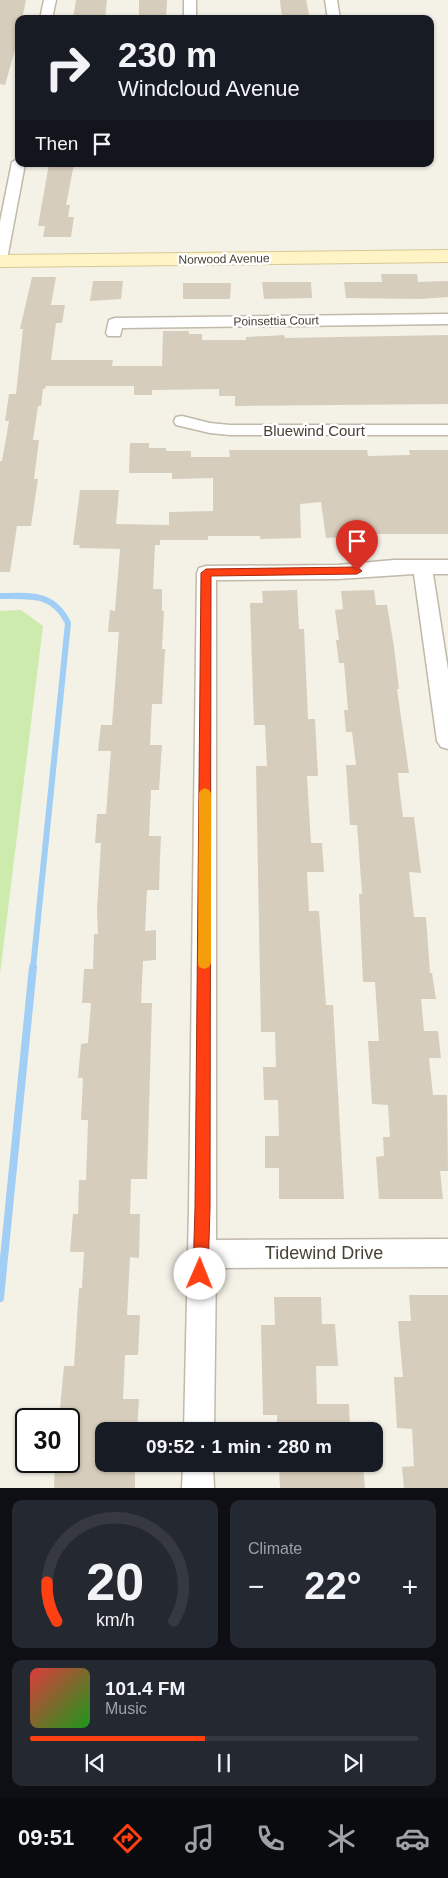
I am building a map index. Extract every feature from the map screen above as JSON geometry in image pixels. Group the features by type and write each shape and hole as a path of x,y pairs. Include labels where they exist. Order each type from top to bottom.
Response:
{"main road":[{"name":"Norwood Avenue","path":"0,260 448,256"}],"street":[{"path":"47,15 50,0"},
{"path":"190,0 190,15"},
{"path":"331,0 333,15"},
{"path":"0,260 18,167"},
{"name":"Poinsettia Court","path":"114,333 115,323 448,319"},
{"name":"Bluewind Court","path":"182,421 204,427 230,430 448,430"},
{"path":"423,567 448,741"},
{"path":"198,1422 203,1198 206,573 338,572 448,567"},
{"name":"Tidewind Drive","path":"201,1254 448,1253"},
{"path":"198,1472 198,1488"}],"green space":[{"path":"21,610 43,626 0,974 0,611"}],"building":[{"path":"0,0 26,0 23,15 15,15 15,50 5,85 0,84"},
{"path":"76,0 107,0 105,15 74,15"},
{"path":"139,0 167,0 166,15 139,15"},
{"path":"280,0 306,0 309,15 282,15"},
{"path":"48,167 73,167 66,205 70,205 68,217 74,217 71,237 43,237 45,226 38,226"},
{"path":"381,274 417,274 418,282 448,281 448,297 421,299 346,298 344,282 382,282"},
{"path":"32,277 56,277 51,305 65,305 62,323 56,323 51,360 113,360 112,366 162,366 163,331 189,331 189,334 202,334 202,340 246,340 246,337 284,335 285,338 448,335 448,404 235,406 235,396 219,396 219,389 152,390 152,395 134,395 134,386 46,386 43,389 41,406 38,406 33,440 39,440 34,479 38,479 31,526 17,526 10,572 0,572 0,461 2,461 9,421 5,421 9,394 16,394 23,329 20,329"},
{"path":"93,281 123,281 121,299 90,301"},
{"path":"262,282 311,282 312,298 264,299"},
{"path":"183,283 231,283 230,299 183,299"},
{"path":"130,443 149,443 149,448 166,448 166,451 191,451 191,457 230,457 229,450 367,450 368,456 410,455 409,450 448,450 448,534 373,534 373,536 326,538 321,502 300,504 301,538 260,539 260,536 208,536 208,540 160,540 160,545 155,545 153,589 162,589 162,611 164,611 162,649 165,649 162,704 152,704 150,745 162,745 159,790 151,790 149,836 161,836 159,890 147,890 145,931 156,930 156,960 143,961 141,1003 152,1003 147,1179 131,1179 130,1214 140,1214 139,1258 130,1257 127,1315 140,1315 138,1355 125,1355 123,1399 139,1399 138,1422 95,1422 95,1472 135,1472 135,1488 54,1488 55,1473 80,1473 80,1408 60,1408 64,1366 74,1366 79,1288 82,1288 84,1252 70,1252 73,1214 78,1214 79,1180 86,1180 88,1120 81,1120 83,1078 78,1078 81,1044 88,1043 91,1003 82,1003 84,969 93,969 94,934 98,934 97,910 101,843 95,843 97,814 106,814 111,751 98,751 101,725 112,725 119,632 108,632 110,610 115,611 120,549 79,548 80,545 73,545 80,490 119,490 116,524 169,525 169,512 213,511 213,478 172,479 172,473 129,473"},
{"path":"297,590 299,629 304,629 308,719 315,719 318,776 307,776 311,843 322,843 324,872 307,872 309,911 319,911 326,1005 333,1005 344,1199 279,1199 279,1168 265,1168 265,1136 279,1136 278,1100 264,1100 263,1067 276,1067 275,1032 261,1032 256,766 267,766 265,725 254,725 250,603 263,603 262,591"},
{"path":"374,590 376,605 387,605 394,647 399,689 397,689 409,773 398,773 400,794 403,817 414,817 421,873 409,872 414,917 426,917 430,973 432,973 436,999 421,999 424,1031 438,1031 441,1058 429,1058 433,1095 447,1095 448,1171 440,1171 443,1199 379,1199 376,1157 384,1156 383,1137 390,1137 388,1105 372,1104 368,1041 379,1041 375,982 363,982 359,894 362,894 357,825 350,825 346,765 356,765 352,732 346,732 344,710 348,710 344,663 339,663 336,640 339,640 335,610 343,609 341,591"},
{"path":"409,1295 448,1295 448,1488 404,1488 402,1467 414,1466 412,1429 397,1428 394,1377 403,1377 398,1321 411,1321"},
{"path":"274,1297 321,1297 322,1324 335,1324 338,1366 316,1366 317,1404 349,1404 350,1422 277,1422 277,1415 263,1415 261,1325 275,1325"},
{"path":"279,1472 364,1472 365,1488 280,1488"}],"waterway":[{"path":"0,596 31,596 48,601 62,613 68,623 33,968"},
{"path":"0,1298 33,967"}],"slow traffic":[{"path":"204,963 205,793"}],"route":[{"path":"200,1274 203,1208 206,573 357,571"}]}
